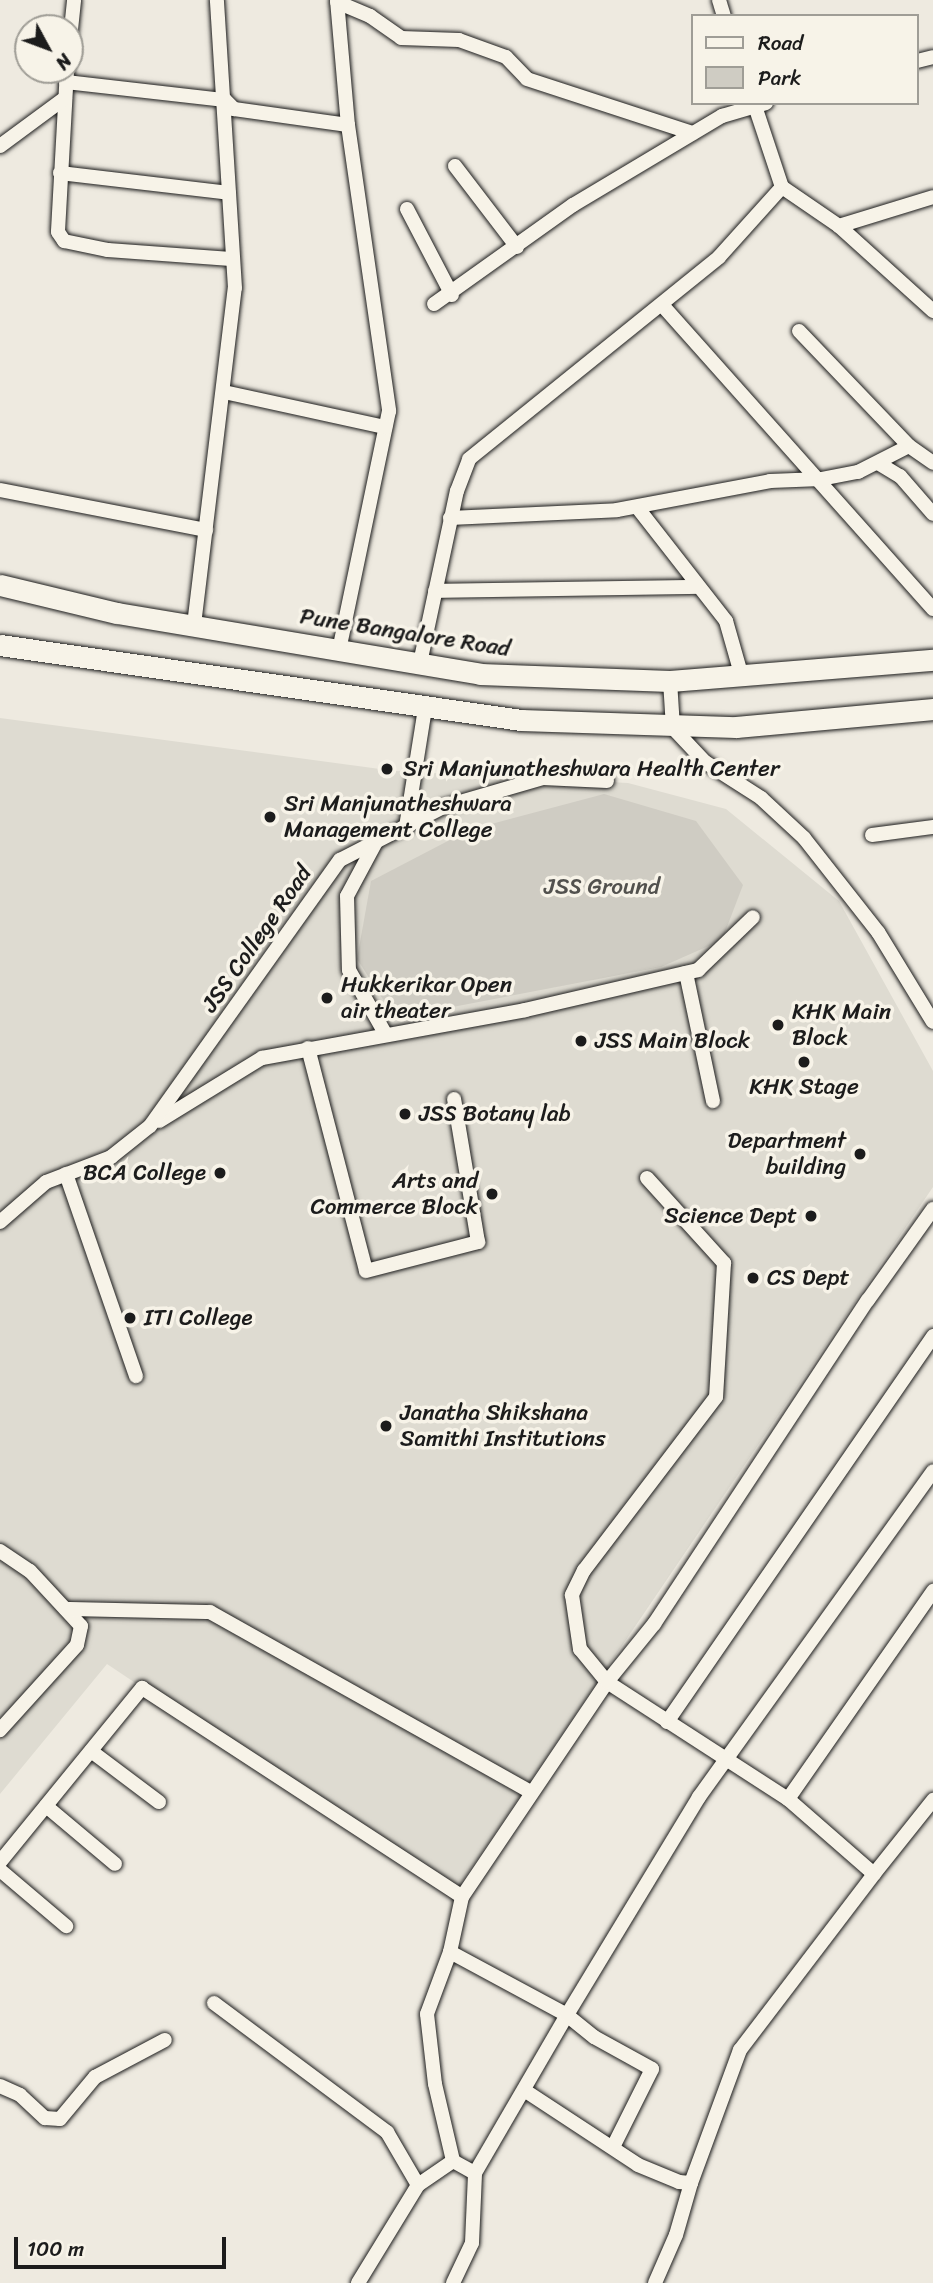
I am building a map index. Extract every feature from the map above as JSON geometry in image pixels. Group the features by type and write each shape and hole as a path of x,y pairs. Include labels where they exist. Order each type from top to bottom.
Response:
{"main road":[{"name":"Pune Bangalore Road","path":"0,585 117,613 480,674 670,681 933,660"},
{"path":"0,645 521,720 673,728 846,720 933,709"}],"street":[{"path":"194,625 235,288 231,259 225,100 217,0"},
{"path":"338,650 389,411 348,125 337,1 370,16 401,38 458,40 506,57 527,79 692,133"},
{"path":"84,79 225,100 234,109 348,125"},
{"path":"66,84 58,232 64,241 108,250 231,259"},
{"path":"0,146 65,98"},
{"path":"434,304 452,295 573,205 722,116 756,105"},
{"path":"759,105 782,187 839,226 933,311"},
{"path":"455,166 517,247"},
{"path":"60,173 229,193"},
{"path":"420,663 450,518 469,459 663,306 719,257 782,187"},
{"path":"839,226 933,197"},
{"path":"407,209 452,295"},
{"path":"663,306 821,479 933,609"},
{"path":"799,331 909,446 933,463"},
{"path":"224,392 386,427"},
{"path":"450,518 637,507 770,481 821,479 858,472 909,446"},
{"path":"878,463 900,476 933,514"},
{"path":"0,490 206,530"},
{"path":"637,507 726,621 742,677"},
{"path":"435,591 697,587"},
{"path":"670,681 673,728 705,762 761,798 804,838 878,932 933,1022"},
{"path":"405,827 425,708"},
{"name":"JSS College Road","path":"0,1222 46,1182 111,1157 150,1126 340,860 443,807 543,778 607,781"},
{"path":"872,835 933,827"},
{"path":"377,841 347,896 349,970 385,1033"},
{"path":"150,1126 262,1058 385,1033 525,1010 698,971 752,917"},
{"path":"686,973 713,1101"},
{"path":"308,1048 366,1271 478,1242 454,1099"},
{"path":"66,1174 136,1376"},
{"path":"647,1178 724,1263 722,1341 716,1396 638,1494 584,1570 572,1595 580,1649 607,1682 788,1799 874,1874"},
{"path":"475,2173 453,2161 435,2084 427,2014 450,1952 461,1897 607,1682 654,1624 868,1300 933,1209"},
{"path":"667,1722 933,1336"},
{"path":"453,2283 472,2243 475,2173 567,2015 725,1760 933,1471"},
{"path":"0,1551 30,1571 80,1626 77,1645 0,1730"},
{"path":"788,1799 933,1591"},
{"path":"66,1609 210,1612 531,1792"},
{"path":"0,1862 142,1688 461,1897"},
{"path":"91,1751 159,1802"},
{"path":"655,2283 676,2235 691,2183 740,2050 933,1800"},
{"path":"46,1807 115,1864"},
{"path":"0,1870 66,1926"},
{"path":"450,1952 567,2015 594,2037 652,2069 614,2145"},
{"path":"214,2003 387,2132 418,2185"},
{"path":"0,2086 20,2095 45,2118 60,2119 95,2077 165,2040"},
{"path":"524,2090 575,2126 614,2145 638,2165 679,2182 691,2183"},
{"path":"358,2283 418,2185 453,2161"}],"shaded area":[{"name":"Janatha Shikshana Samithi Institutions","path":"0,718 395,771 628,783 726,809 839,901 933,1071 933,1187 453,1895 107,1664 0,1794"}],"green space":[{"name":"JSS Ground","path":"604,794 696,821 743,885 722,940 661,967 395,1018 357,959 371,881 469,830"}],"place":[{"name":"Sri Manjunatheshwara Health Center","path":"387,769"},
{"name":"Sri Manjunatheshwara Management College","path":"270,817"},
{"name":"Hukkerikar Open air theater","path":"327,998"},
{"name":"KHK Main Block","path":"778,1025"},
{"name":"JSS Main Block","path":"581,1041"},
{"name":"KHK Stage","path":"804,1062"},
{"name":"JSS Botany lab","path":"405,1114"},
{"name":"Department building","path":"860,1154"},
{"name":"BCA College","path":"220,1173"},
{"name":"Arts and Commerce Block","path":"492,1194"},
{"name":"Science Dept","path":"811,1216"},
{"name":"CS Dept","path":"753,1278"},
{"name":"ITI College","path":"130,1318"},
{"name":"Janatha Shikshana Samithi Institutions","path":"386,1426"}]}
